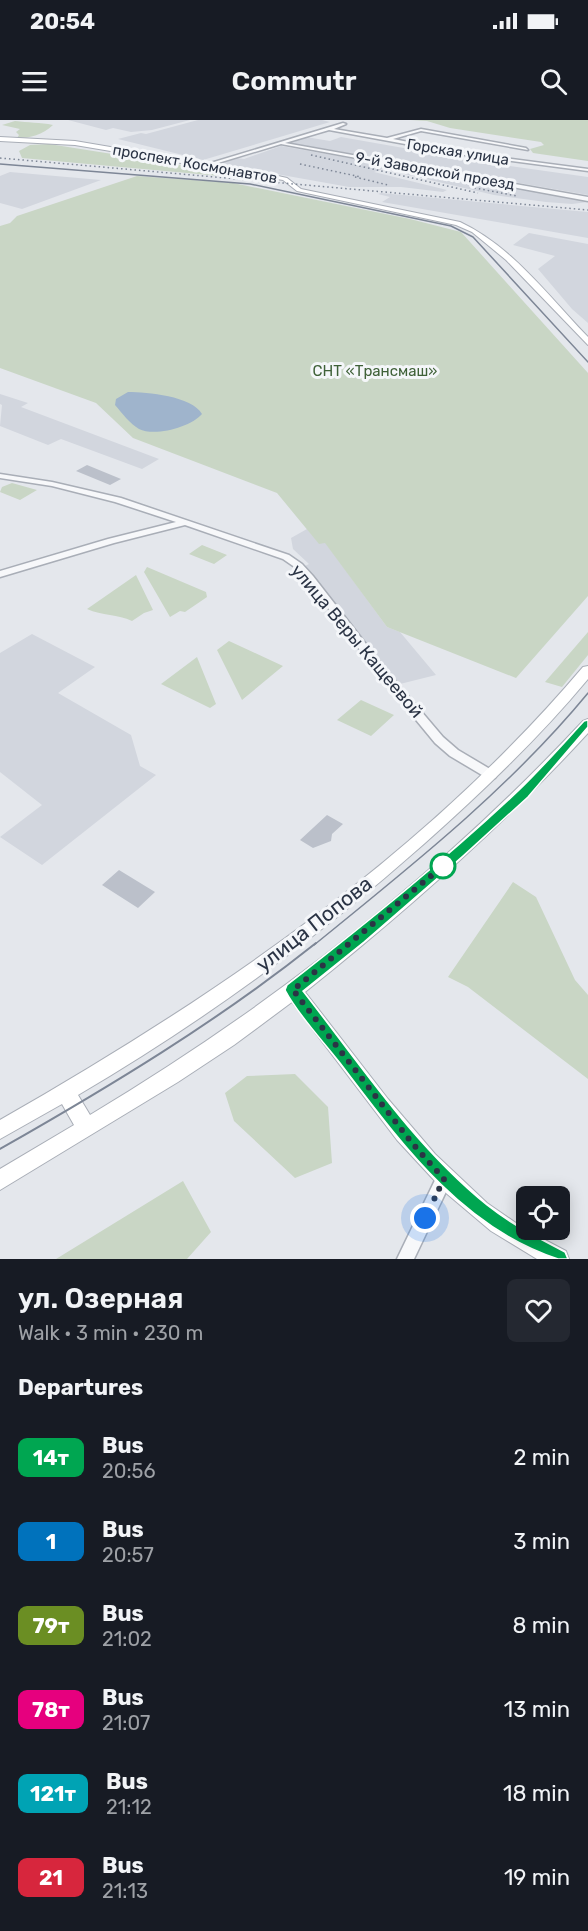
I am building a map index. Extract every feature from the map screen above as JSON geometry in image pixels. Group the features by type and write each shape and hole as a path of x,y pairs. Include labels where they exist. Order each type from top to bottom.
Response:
{"main road":[{"name":"проспект Космонавтов","path":"0,139 75,143 280,178 299,190 466,225 493,243 588,342"},
{"name":"улица Попова","path":"0,1130 202,1008 265,963 370,881 491,776 541,726 588,670"},
{"name":"улица Попова","path":"0,1180 87,1128 229,1037 293,990 366,932 458,853 523,794 588,724"},
{"path":"293,990 412,1143 444,1179 504,1228 558,1259"},
{"path":"65,1092 87,1128"}],"street":[{"name":"Горская улица","path":"206,165 265,145 283,144 344,124 336,122"},
{"name":"Горская улица","path":"329,129 465,154 588,170"},
{"path":"386,140 421,130 526,149"},
{"name":"9-й Заводской проезд","path":"283,144 588,199"},
{"name":"улица Веры Кащеевой","path":"0,476 118,500 271,551 298,566 382,673 439,740 454,753 491,776"},
{"path":"0,574 111,541 185,523"},
{"path":"405,1259 444,1179"}],"shaded area":[{"path":"68,120 190,120 152,130 131,132 113,128 106,130"},
{"path":"198,120 322,120 330,122 203,160 118,139"},
{"path":"306,137 330,141 341,137 432,153 430,155 588,177 588,195 291,143"},
{"path":"281,146 588,200 588,202 572,204 494,195 383,169 374,172 447,190 443,192 401,187 349,187 220,164 236,158 244,159"},
{"path":"10,172 101,180 22,209 0,203 0,176"},
{"path":"378,194 588,212 588,238 382,202 390,197"},
{"path":"529,233 588,244 588,323 572,309 538,269 555,256 513,245"},
{"path":"0,394 28,403 21,407 159,459 142,469 61,439 48,445 0,426 2,405"},
{"path":"307,529 319,543 325,542 387,627 400,632 436,675 400,684 305,566 309,564 293,549 291,538"},
{"path":"32,634 95,667 58,693 131,735 140,766 156,775 42,865 0,837 42,805 0,772 0,653"}],"green space":[{"path":"411,120 588,120 588,161 533,153 530,149 544,145 541,142"},
{"path":"15,121 53,125 36,135 17,138 19,135 16,132 20,129 2,125"},
{"path":"49,144 245,175 242,178 22,158 19,151 30,145"},
{"name":"СНТ «Трансмаш»","path":"137,176 233,183 410,219 461,232 588,373 588,596 516,678 387,627 325,543 319,544 277,493 133,438 96,403 0,368 0,226 10,223 17,216"},
{"path":"12,483 37,490 20,500 0,492 2,487"},
{"path":"202,545 227,555 214,564 189,554"},
{"path":"147,567 206,592 207,597 185,612 180,611 170,617 144,572"},
{"path":"136,575 153,610 132,621 87,609"},
{"path":"588,632 588,655 562,687 545,682"},
{"path":"229,641 283,666 242,700 217,650"},
{"path":"197,657 216,704 210,708 161,684"},
{"path":"361,700 394,715 371,736 337,720"},
{"path":"513,882 536,897 575,980 588,995 588,1079 468,987 448,977"},
{"path":"295,1074 328,1107 332,1163 295,1178 234,1121 225,1093 247,1076"},
{"path":"183,1181 211,1232 187,1259 56,1259"}],"water":[{"path":"128,392 157,394 179,399 197,408 202,414 181,427 154,432 139,429 115,405 116,399"}],"building":[{"path":"87,465 121,479 110,485 76,471"},
{"path":"327,815 343,824 332,834 331,841 313,848 300,840"},
{"path":"119,870 155,892 138,908 102,885"}],"tram line":[{"path":"0,164 250,184 451,226 473,237 588,362"},
{"path":"314,945 422,856 492,794 525,762 588,693"},
{"path":"0,1149 81,1102 201,1027 316,943"}],"railway":[{"path":"311,155 478,193"},
{"path":"0,158 588,210"},
{"path":"300,164 361,177"},
{"path":"355,177 388,185"},
{"path":"470,187 517,196"}],"bus line":[{"name":"14т","path":"558,1259 512,1233 482,1212 444,1179 412,1143 293,990 458,853 523,794 588,724"}],"route":[{"path":"425,1218 444,1179 412,1143 293,990 443,866"}]}
